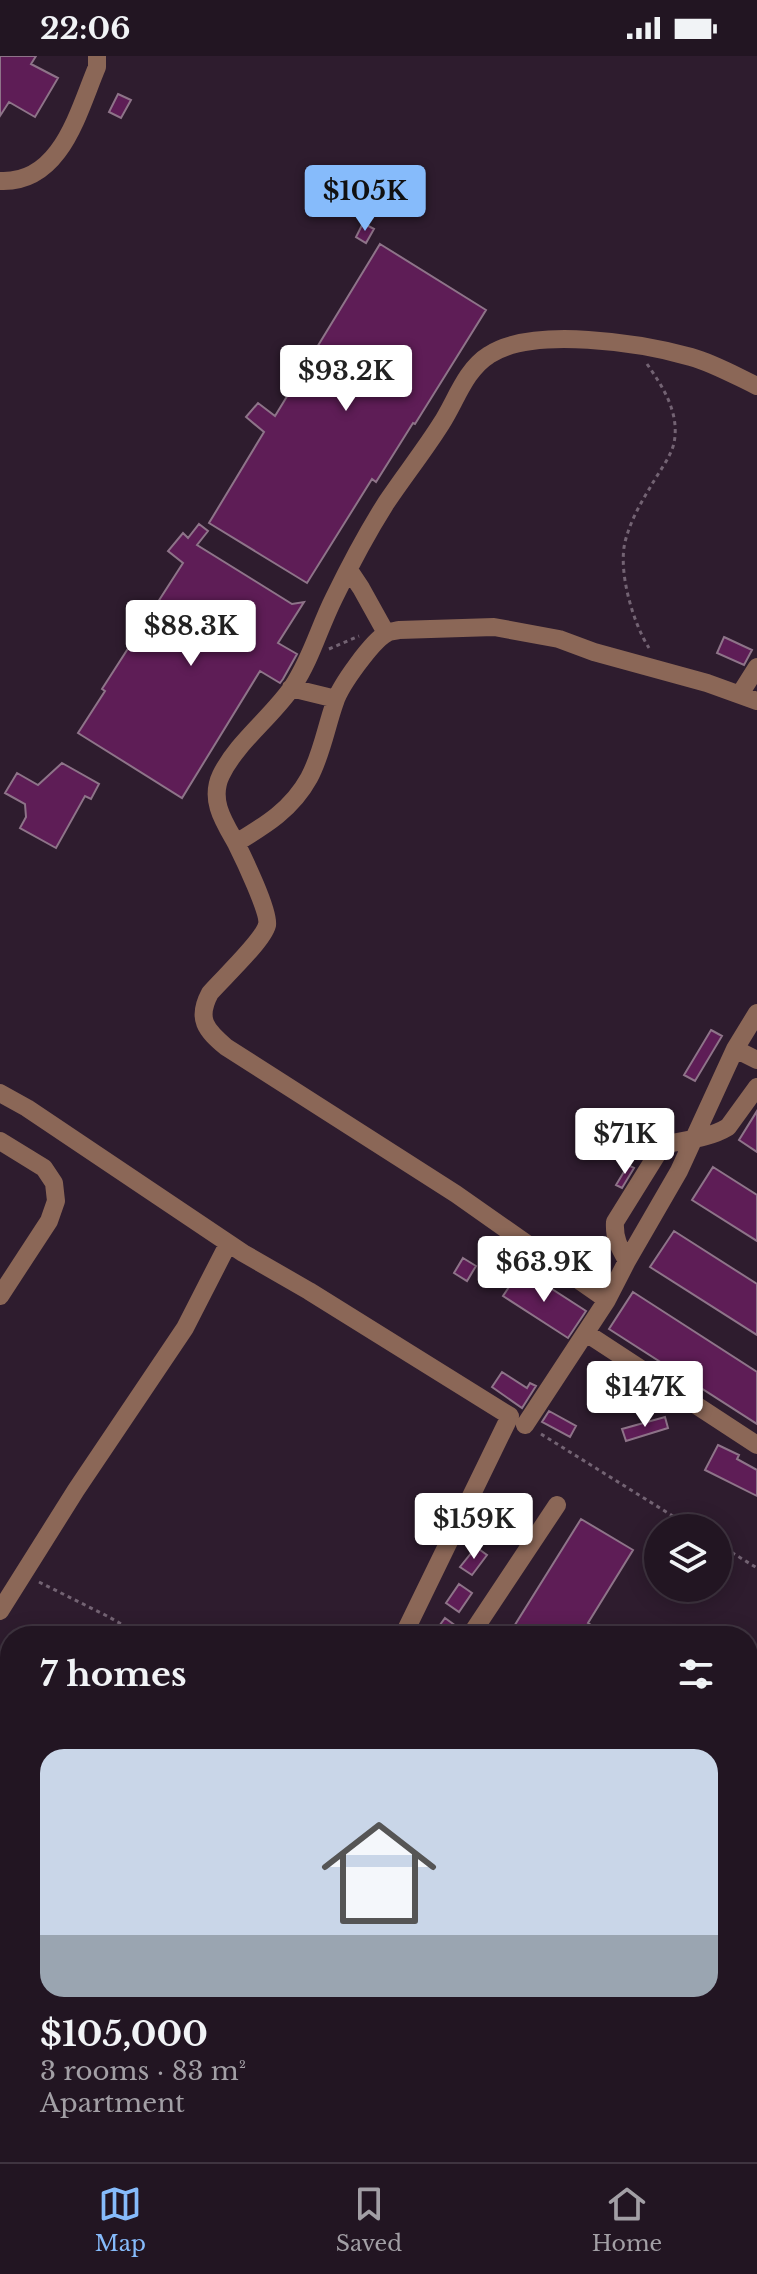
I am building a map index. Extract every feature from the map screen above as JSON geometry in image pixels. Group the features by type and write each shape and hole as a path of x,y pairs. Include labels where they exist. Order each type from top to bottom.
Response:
{"street":[{"path":"0,181 29,175 51,162 68,136 97,67 97,56"},
{"path":"607,1300 456,1194 210,1034 204,1023 205,1002 267,925 263,902 216,800 221,775 291,688 308,659 333,600 384,506 442,423 466,379 477,364 490,354 534,341 574,339 633,345 693,357 757,386"},
{"path":"349,570 383,630"},
{"path":"383,630 494,627 559,639 748,697 757,667"},
{"path":"236,843 281,815 303,787 323,744 336,699 383,630"},
{"path":"291,688 336,699"},
{"path":"525,1425 607,1300 679,1171 735,1049 757,1013"},
{"path":"735,1049 757,1060"},
{"path":"627,1261 618,1245 615,1222 661,1148 714,1134 728,1127 757,1087"},
{"path":"0,1093 27,1108 228,1244 510,1416 408,1626"},
{"path":"0,1141 44,1168 54,1183 56,1201 49,1221 0,1296"},
{"path":"1,1626 80,1492 177,1353 185,1328 228,1244"},
{"path":"586,1333 757,1445"},
{"path":"477,1626 557,1505"},
{"path":"0,1611 28,1576"}],"path":[{"path":"633,345 659,380 671,403 675,425 674,446 632,521 624,546 625,583 640,635 648,647"},
{"path":"308,659 383,630"},
{"path":"525,1425 669,1514"},
{"path":"732,1553 757,1568"},
{"path":"28,1576 125,1626"}],"building":[{"path":"0,56 36,56 31,64 58,78 35,117 9,102 0,116"},
{"path":"118,94 131,100 121,118 109,112"},
{"path":"363,223 374,229 366,243 356,237"},
{"path":"380,244 486,310 415,424 376,482 372,479 307,583 209,523 264,432 246,417 258,403 275,416"},
{"path":"199,524 208,531 197,545 292,604 304,602 278,643 297,654 283,679 280,683 260,671 182,798 78,733 105,691 102,689 183,563 168,551 183,533 188,538"},
{"path":"724,637 752,650 744,665 717,653"},
{"path":"62,763 99,784 91,799 85,796 56,848 20,828 26,817 25,804 5,793 17,773 38,785"},
{"path":"711,1030 722,1036 695,1081 684,1075"},
{"path":"757,1111 757,1152 739,1140"},
{"path":"628,1165 634,1168 622,1188 616,1185"},
{"path":"713,1167 757,1195 757,1241 692,1200"},
{"path":"674,1231 757,1284 757,1335 650,1267"},
{"path":"463,1258 476,1266 467,1281 454,1273"},
{"path":"521,1269 586,1311 568,1338 503,1296"},
{"path":"633,1292 757,1372 757,1424 609,1329"},
{"path":"603,1369 610,1376 603,1383 596,1376"},
{"path":"502,1372 527,1388 530,1383 536,1386 522,1408 492,1387"},
{"path":"549,1411 576,1426 570,1437 542,1422"},
{"path":"665,1417 668,1428 626,1441 622,1429"},
{"path":"718,1445 739,1455 737,1459 757,1470 757,1496 705,1470"},
{"path":"581,1519 633,1550 588,1623 593,1626 514,1626"},
{"path":"476,1547 487,1555 472,1575 460,1567"},
{"path":"459,1584 472,1593 459,1612 446,1603"},
{"path":"445,1618 456,1626 439,1626"}]}
